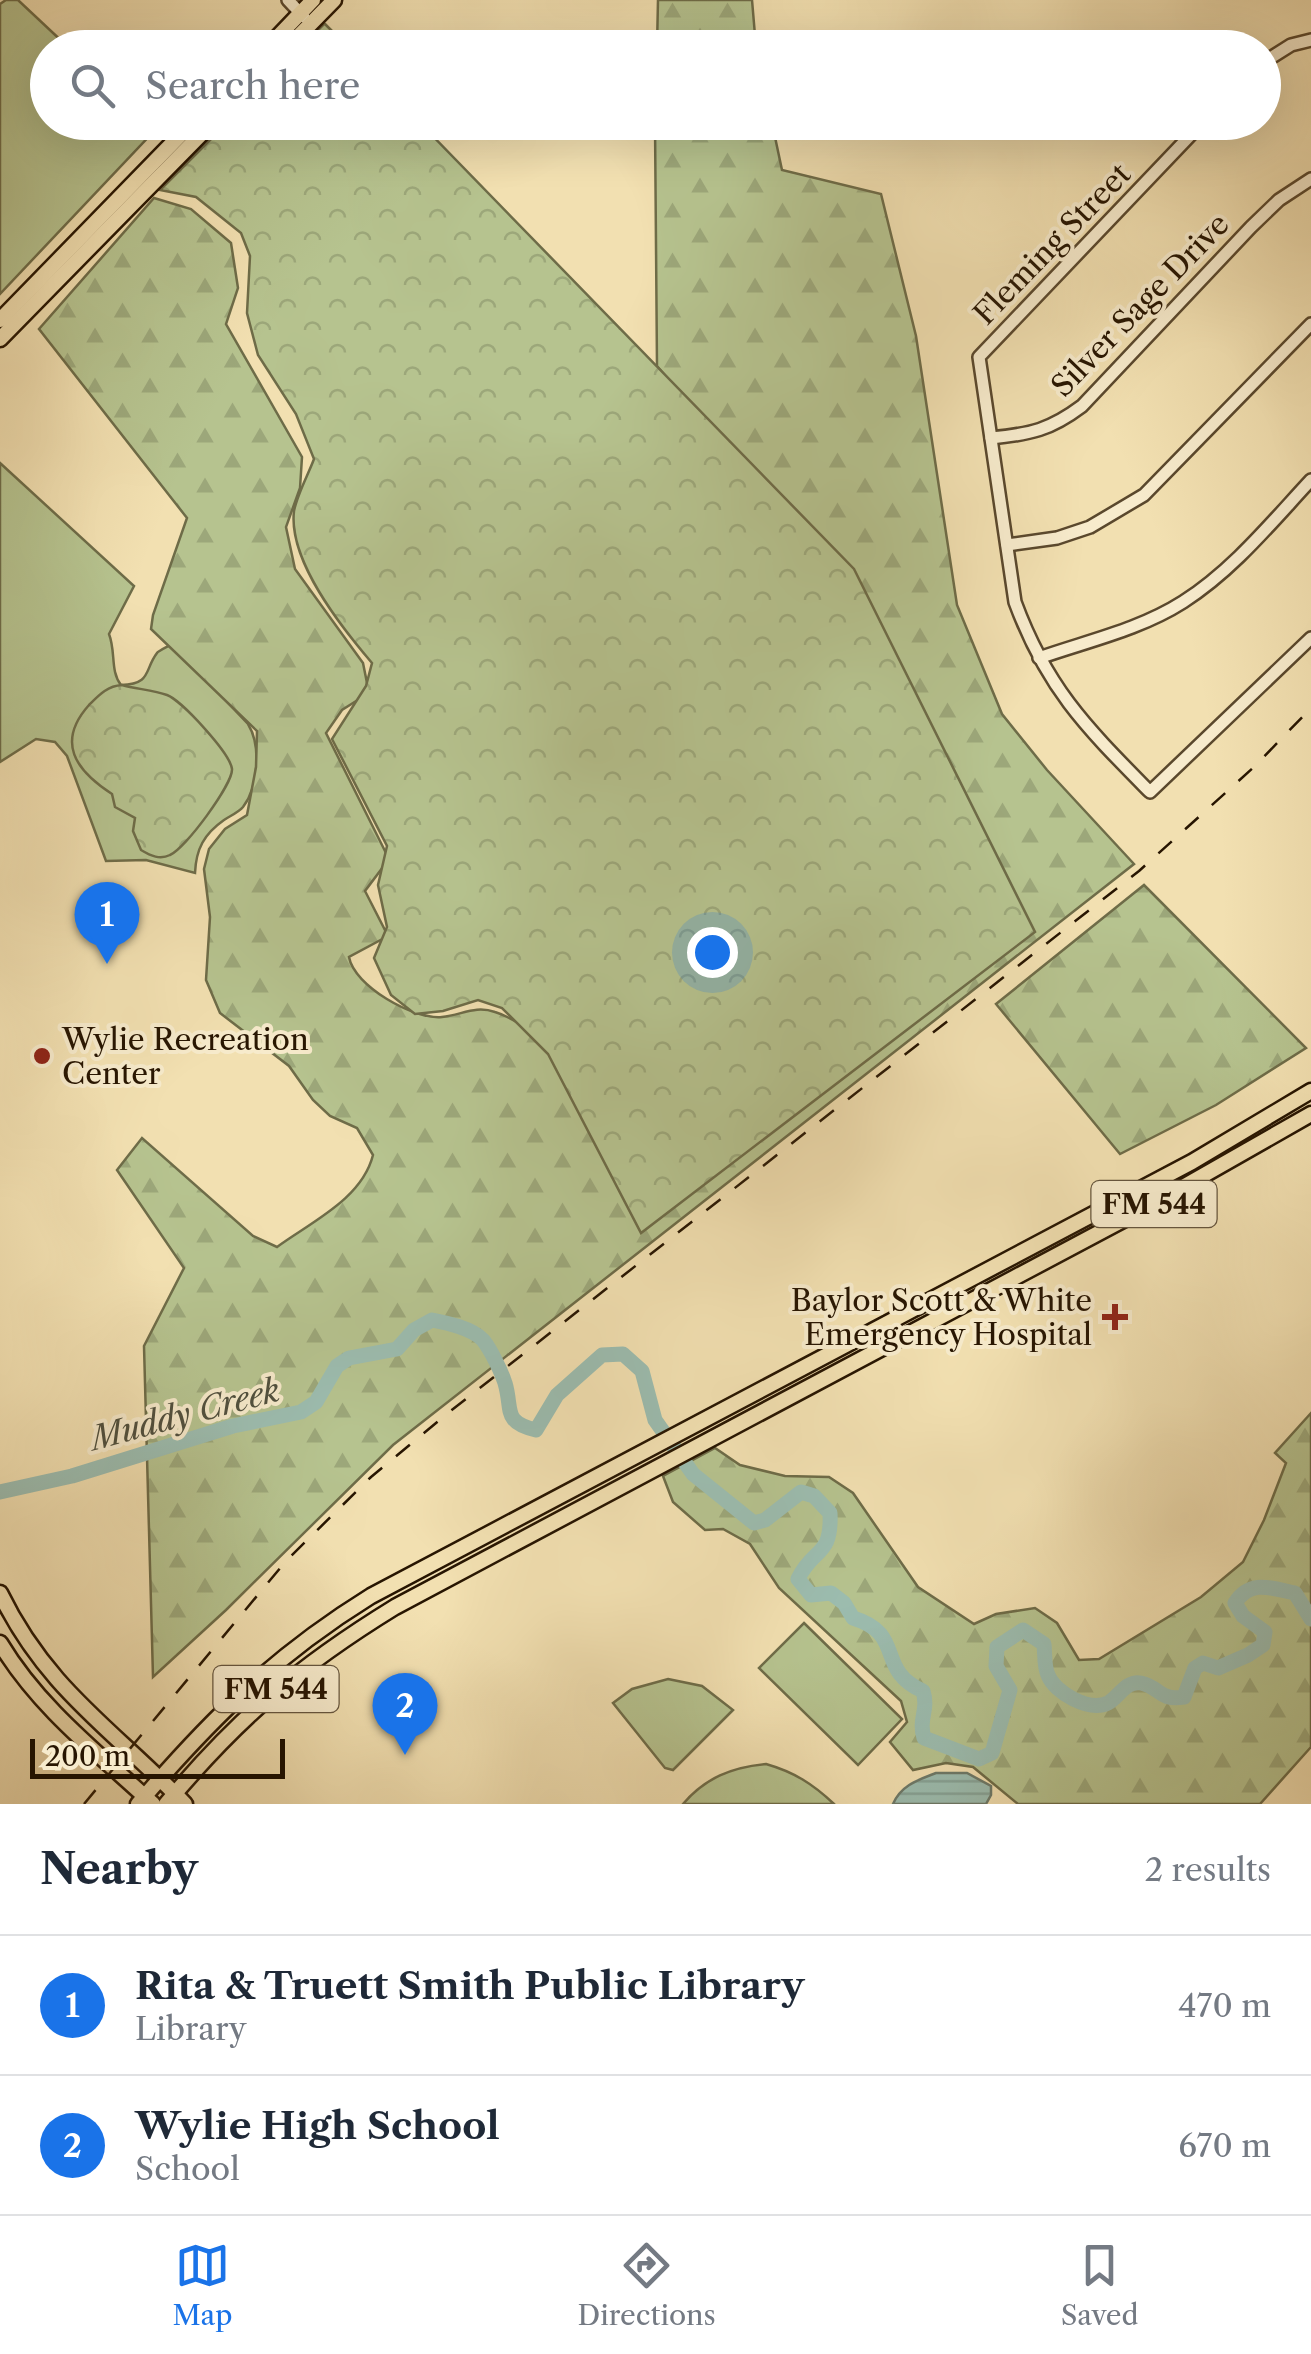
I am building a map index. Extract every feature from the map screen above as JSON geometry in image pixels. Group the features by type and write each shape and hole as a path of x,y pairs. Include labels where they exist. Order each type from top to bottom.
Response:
{"main road":[{"path":"298,30 313,0"},
{"path":"290,30 334,0"},
{"path":"0,320 175,140"},
{"path":"0,339 195,140"},
{"name":"FM 544","path":"145,1801 200,1732 276,1662 336,1617 436,1560 1192,1162 1311,1091"},
{"name":"FM 544","path":"175,1800 231,1730 335,1644 446,1580 1208,1174 1311,1114"},
{"path":"994,1266 1002,1284"},
{"path":"436,1560 446,1580"},
{"path":"2,1603 64,1690 159,1779 175,1800"},
{"path":"0,1643 47,1706 145,1801"}],"street":[{"path":"288,0 306,18"},
{"path":"1281,52 1311,40"},
{"name":"Fleming Street","path":"991,438 979,357 1185,140"},
{"name":"Silver Sage Drive","path":"991,438 1032,434 1060,422 1082,406 1280,200 1311,179"},
{"path":"1007,546 1058,538 1090,527 1144,495 1311,324"},
{"path":"991,438 1016,602 1039,658 1078,718 1150,792 1311,638"},
{"path":"1039,658 1138,624 1181,603 1227,570 1311,480"}],"green space":[{"path":"18,0 50,30 30,30 30,140 146,140 0,294 0,4"},
{"path":"658,0 752,0 755,30 657,30"},
{"path":"210,140 437,140 854,569 1035,932 641,1233 548,1054 502,1008 478,1000 443,1011 415,1014 391,995 374,958 387,927 378,885 387,846 332,739 366,686 372,663 320,593 299,551 294,530 294,511 314,459 296,414 258,355 247,313 250,256 241,233 196,197 160,190"},
{"path":"655,140 776,140 782,170 881,194 916,336 957,605 1002,714 1047,770 1134,864 393,1445 153,1677 144,1346 184,1268 117,1170 142,1138 253,1236 277,1247 347,1197 367,1171 373,1155 357,1128 330,1116 313,1100 289,1066 220,1013 206,980 210,917 204,869 209,849 225,829 247,815 256,767 257,731 151,629 187,518 39,329 154,198 191,209 231,243 238,288 226,324 302,457 300,488 286,527 295,569 363,663 369,693 342,710 326,733 389,859 365,891 388,936 349,957 353,968 373,990 416,1013 442,1017 488,1010 521,1025 561,1053 731,452 657,366"},
{"path":"0,463 134,586 109,634 115,674 121,685 143,679 157,653 172,644 248,724 255,743 252,788 241,809 206,837 199,849 195,873 146,860 106,861 67,756 55,742 36,739 0,762"},
{"path":"122,685 174,699 214,740 232,769 207,815 177,850 166,856 156,857 141,850 133,831 135,818 115,807 112,794 88,775 74,754 73,731 79,718 104,692"},
{"path":"1144,885 1306,1048 1216,1105 1120,1154 996,1004"},
{"path":"1311,1413 1311,1747 1260,1804 1018,1804 973,1767 946,1763 913,1770 890,1742 907,1722 901,1701 779,1588 750,1544 723,1529 705,1530 673,1502 663,1476 715,1448 740,1465 785,1476 829,1477 853,1493 918,1587 974,1624 996,1614 1035,1608 1057,1623 1079,1660 1099,1659 1201,1597 1243,1562 1286,1463 1275,1453"},
{"path":"804,1623 902,1719 858,1765 759,1668"},
{"path":"668,1679 702,1686 733,1710 673,1770 665,1768 613,1703 632,1689"},
{"path":"766,1764 803,1780 834,1804 683,1804 720,1775"}],"shaded area":[{"path":"936,1773 967,1773 991,1786 991,1795 986,1804 893,1804 905,1788"}],"waterway":[{"name":"Muddy Creek","path":"0,1492 72,1476 233,1426 301,1412 316,1402 337,1366 349,1358 397,1349 414,1330 432,1320 466,1329 483,1340 503,1378 513,1419 525,1427 536,1430 557,1395 602,1355 623,1354 642,1371 655,1420 693,1474 754,1523 765,1520 801,1492 814,1496 830,1513 828,1538 798,1579 811,1595 831,1593 844,1603 853,1618 880,1633 899,1673 923,1691 924,1738 979,1759 992,1753 1010,1690 996,1666 997,1647 1023,1630 1044,1644 1047,1672 1058,1688 1083,1703 1100,1705 1136,1683 1169,1697 1184,1697 1195,1668 1203,1663 1218,1668 1263,1645 1265,1632 1243,1616 1235,1603 1254,1588 1295,1593 1311,1619"}],"railway":[{"path":"84,1804 286,1561 371,1477 1139,871 1254,767 1311,708"}],"place":[{"name":"Rita & Truett Smith Public Library","path":"107,964"},
{"name":"Wylie Recreation Center","path":"42,1056"},
{"name":"Baylor Scott & White Emergency Hospital","path":"1115,1317"},
{"name":"Wylie High School","path":"405,1755"}]}
